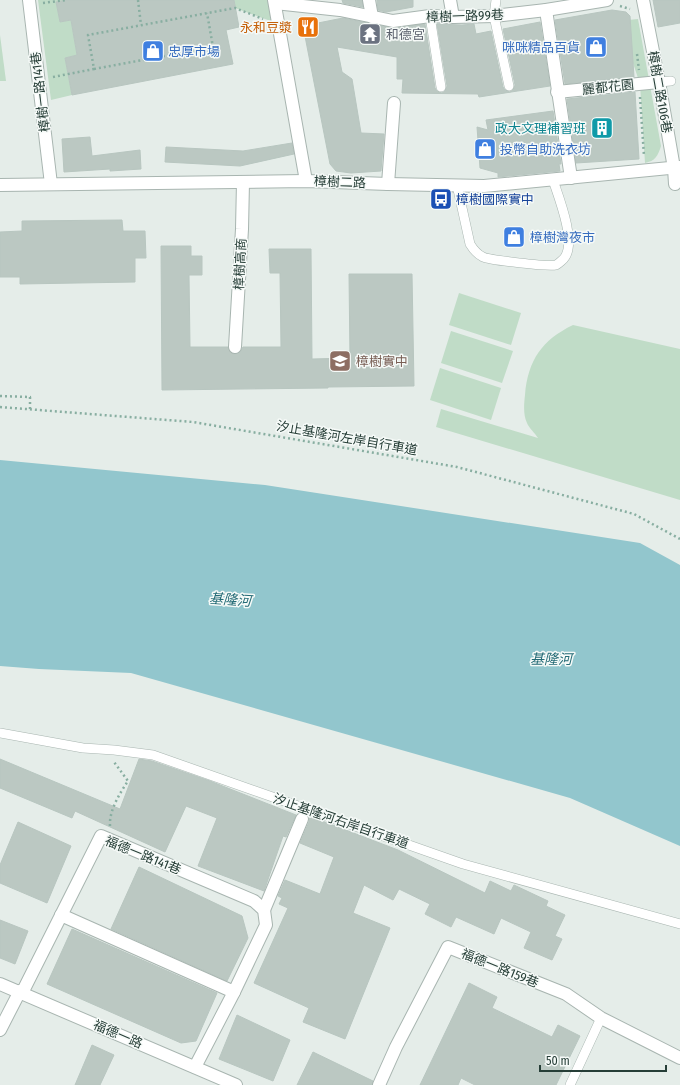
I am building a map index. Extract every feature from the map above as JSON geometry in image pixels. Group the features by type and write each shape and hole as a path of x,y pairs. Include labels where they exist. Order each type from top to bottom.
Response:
{"street":[{"path":"369,0 372,16"},
{"path":"450,0 453,17"},
{"name":"樟樹一路99巷","path":"275,1 340,10 393,21 430,16 494,16 545,5 607,0"},
{"name":"樟樹二路106巷","path":"643,0 665,82 677,168 674,184"},
{"path":"275,1 306,181"},
{"name":"樟樹一路141巷","path":"34,2 51,184"},
{"path":"545,5 571,178"},
{"name":"麗都花園","path":"558,92 665,82"},
{"path":"388,184 394,103"},
{"name":"樟樹二路","path":"0,185 306,181 484,186 677,168"},
{"name":"樟樹高商","path":"236,347 243,182"},
{"path":"195,1066 234,992 266,925 264,910 302,819"},
{"name":"福德一路141巷","path":"0,1030 101,836 254,901 264,910"},
{"path":"61,915 234,992"},
{"name":"福德一路159巷","path":"379,1085 396,1047 448,947 566,994 601,1018"},
{"name":"福德一路","path":"0,984 195,1066 236,1085"},
{"path":"601,1018 680,1058"}],"lane":[{"path":"496,0 494,16 508,86"},
{"path":"430,16 441,87"},
{"path":"457,185 470,244 475,251 483,257 544,266 555,265 565,257 570,242 567,226 553,180"},
{"name":"汐止基隆河右岸自行車道","path":"0,733 83,748 153,755 463,864 680,924"},
{"path":"570,1085 601,1018"}],"path":[{"path":"34,2 66,0"},
{"path":"138,0 141,25"},
{"path":"94,69 88,34 235,8 279,24"},
{"path":"48,78 213,47 207,13"},
{"path":"0,396 30,397 30,409"},
{"name":"汐止基隆河左岸自行車道","path":"0,407 193,422 457,467 634,514 680,539"},
{"path":"107,839 110,828 110,820 117,798 128,781 114,763 111,750"}],"green space":[{"path":"38,0 66,0 56,2 60,22 71,20 77,55 65,58 72,95 51,100"},
{"path":"234,0 275,0 279,24 235,8"},
{"path":"638,19 661,146 656,158 645,163 640,84 619,21"},
{"path":"0,35 6,81 0,81"},
{"path":"459,293 521,313 511,345 449,325"},
{"path":"573,325 680,349 680,500 436,427 441,409 538,438 528,425 524,413 529,371 538,352 553,337"},
{"path":"451,331 513,351 502,383 441,363"},
{"path":"440,368 501,388 491,420 430,400"}],"water":[{"name":"基隆河","path":"0,460 265,485 640,543 680,565 680,846 570,798 131,673 0,666"}],"building":[{"name":"忠厚市場","path":"66,0 234,0 239,27 226,30 233,64 72,95 65,58 77,55 71,20 60,22 56,2"},
{"path":"342,0 362,0 363,7 343,3"},
{"path":"377,0 413,0 413,7 386,12 378,10"},
{"path":"653,0 680,0 680,23 658,27"},
{"name":"咪咪精品百貨","path":"612,10 626,12 630,16 634,77 565,84 555,20"},
{"path":"343,18 392,28 425,24 435,88 437,91 442,93 445,91 447,86 437,24 474,24 476,34 491,31 503,87 505,90 510,92 513,90 515,85 503,29 540,22 550,86 479,97 478,94 402,93 403,79 397,79 397,57 337,47 342,72 352,79 361,133 384,134 381,171 351,173 336,171 330,164 303,26"},
{"name":"政大文理補習班","path":"635,92 639,159 576,163 567,99"},
{"path":"553,111 561,164 559,164 560,171 498,177 498,173 480,168 477,127 488,130 486,120"},
{"path":"90,137 92,156 140,150 141,169 110,171 110,169 64,172 62,139"},
{"path":"292,143 294,154 240,166 165,162 166,147 243,151"},
{"path":"122,220 123,231 145,231 146,258 135,258 135,282 20,284 20,277 0,277 0,232 22,231 22,221"},
{"path":"161,246 191,246 191,256 202,256 202,275 189,275 190,347 228,347 231,353 234,354 239,353 243,347 281,347 280,273 270,273 269,249 311,249 312,359 350,358 349,274 412,274 414,386 162,390"},
{"path":"0,759 120,809 139,759 152,761 210,781 296,815 286,837 283,836 264,891 198,866 217,818 186,806 165,852 75,811 72,818 0,788"},
{"path":"309,816 398,850 485,893 490,881 511,891 514,885 548,901 546,906 565,915 555,936 562,939 552,960 524,948 531,932 501,918 494,934 456,917 451,927 425,914 430,904 399,889 393,900 364,885 353,913 390,928 345,1039 303,1022 309,1008 254,983 288,908 279,904 282,898 278,896 285,880 320,894 334,857 300,843 309,822"},
{"path":"18,822 71,846 47,903 0,883 0,865"},
{"path":"139,867 242,916 248,938 227,981 111,929"},
{"path":"0,920 28,931 15,964 0,958"},
{"path":"72,929 217,993 196,1041 181,1043 47,984"},
{"path":"469,983 497,997 492,1008 552,1037 558,1025 580,1036 556,1085 475,1085 461,1078 458,1085 420,1085"},
{"path":"237,1015 290,1040 273,1081 219,1059"},
{"path":"92,1045 114,1055 100,1085 75,1085"},
{"path":"313,1052 373,1081 372,1085 297,1085"}],"place":[{"name":"永和豆漿","path":"308,27"},
{"name":"和德宮","path":"370,34"},
{"name":"咪咪精品百貨","path":"596,47"},
{"name":"忠厚市場","path":"153,51"},
{"name":"政大文理補習班","path":"602,128"},
{"name":"投幣自助洗衣坊","path":"485,149"},
{"name":"樟樹國際實中","path":"441,199"},
{"name":"樟樹灣夜市","path":"514,237"},
{"name":"樟樹實中","path":"340,361"}]}
